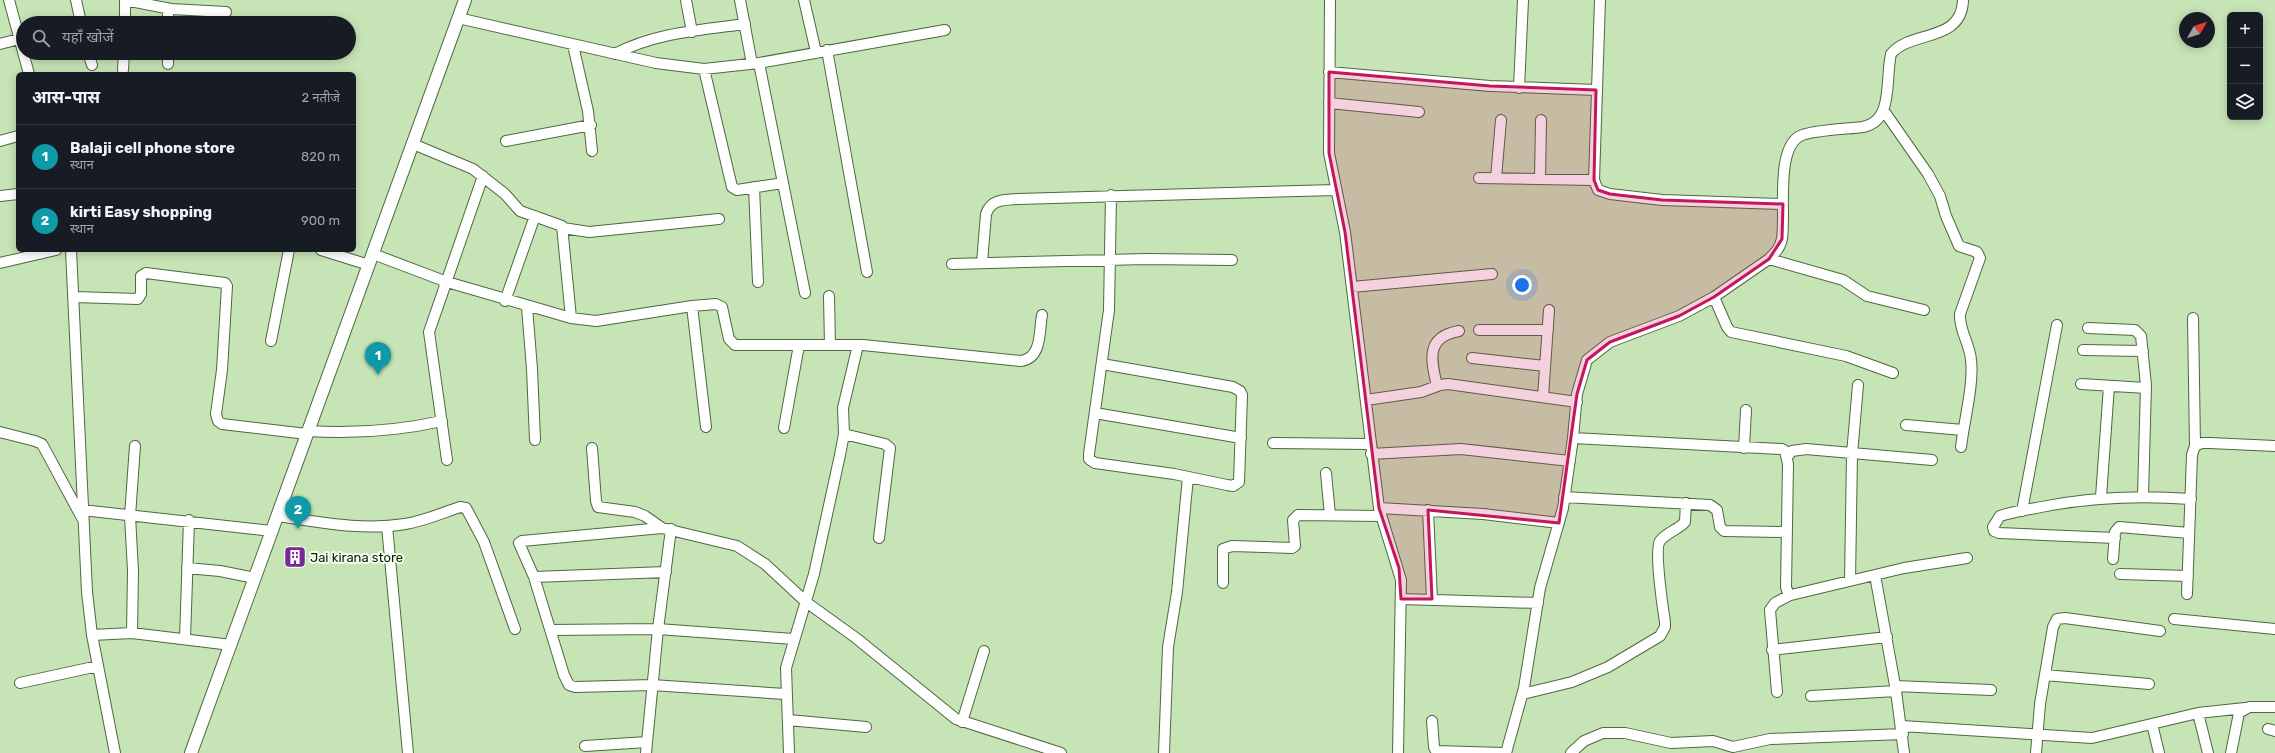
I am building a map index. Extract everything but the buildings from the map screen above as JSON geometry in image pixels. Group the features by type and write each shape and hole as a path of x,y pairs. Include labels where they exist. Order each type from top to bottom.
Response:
{"street":[{"path":"9,0 16,27"},
{"path":"76,0 79,16"},
{"path":"124,16 125,0 168,9 226,12"},
{"path":"191,753 465,0"},
{"path":"686,0 692,32"},
{"path":"740,0 783,183 805,293"},
{"path":"804,0 821,51 867,272"},
{"path":"1330,0 1328,138 1336,190 1345,232 1380,512 1386,537 1399,568 1401,599 1398,753"},
{"path":"1519,88 1523,0"},
{"path":"1600,0 1594,180 1598,190 1610,194 1662,200 1783,204"},
{"path":"1506,753 1523,694 1538,603 1559,524 1573,438 1571,401 1583,368 1592,354 1619,338 1679,316 1714,297 1769,259 1775,253 1782,239 1783,175 1789,149 1794,140 1802,135 1872,125 1879,121 1884,111 1891,54 1899,47 1949,27 1962,13 1963,0"},
{"path":"168,9 168,16"},
{"path":"458,18 656,63 704,69 755,63 945,30"},
{"path":"615,54 646,40 745,24"},
{"path":"0,44 16,40"},
{"path":"573,45 591,125 592,151"},
{"path":"25,60 28,72"},
{"path":"90,60 92,65"},
{"path":"123,70 124,60"},
{"path":"704,69 732,187 736,190 783,183"},
{"path":"1329,72 1519,88 1596,90"},
{"path":"1328,103 1419,112"},
{"path":"1884,111 1931,179 1940,196 1959,246 1977,252 1980,258 1960,314 1960,322 1969,350 1972,366 1961,447"},
{"path":"1496,178 1501,120"},
{"path":"1540,179 1541,120"},
{"path":"506,141 591,125"},
{"path":"0,141 16,137"},
{"path":"413,144 473,169 505,194 518,211 561,224 563,228 571,318"},
{"path":"447,460 429,332 483,176"},
{"path":"1479,178 1594,180"},
{"path":"754,187 758,282"},
{"path":"982,263 986,214 988,207 996,201 1112,195 1336,190"},
{"path":"0,196 16,194"},
{"path":"1102,364 1236,388 1242,395 1240,478 1236,485 1226,485 1188,477 1091,461 1089,454 1109,310 1112,195"},
{"path":"505,301 535,216"},
{"path":"563,228 589,232 719,219"},
{"path":"0,264 39,252"},
{"path":"71,252 82,510 92,635 115,753"},
{"path":"271,341 290,252"},
{"path":"331,252 371,260 505,301 571,318 596,321 692,306 716,304 722,307 729,339 733,344 858,345 903,348 1021,361 1030,358 1037,350 1042,315"},
{"path":"1769,259 1843,280 1867,296 1924,310"},
{"path":"952,264 1110,260 1232,260"},
{"path":"74,297 138,299 141,294 141,276 146,273 225,283 227,286 224,336 216,414 218,421 222,424 308,432 354,433 383,432 442,421"},
{"path":"1352,287 1492,274"},
{"path":"829,296 830,345"},
{"path":"1714,297 1726,327 1731,332 1846,356 1893,373"},
{"path":"692,306 706,427"},
{"path":"527,307 532,369 535,440"},
{"path":"1543,397 1549,310"},
{"path":"2187,594 2192,455 2195,446 2193,318"},
{"path":"2022,511 2057,325"},
{"path":"2088,328 2138,331 2141,336 2146,388 2143,496"},
{"path":"1479,330 1548,330"},
{"path":"1437,386 1432,364 1433,349 1444,336 1450,332 1460,331"},
{"path":"784,428 799,345"},
{"path":"789,753 786,668 818,559 844,434 843,408 858,345"},
{"path":"2083,350 2143,351"},
{"path":"1472,358 1545,366"},
{"path":"2082,384 2146,388"},
{"path":"1366,400 1421,392 1437,386 1462,385 1571,401"},
{"path":"1850,581 1852,454 1858,385"},
{"path":"2101,497 2109,386"},
{"path":"1744,448 1746,410"},
{"path":"1095,414 1241,438"},
{"path":"1906,425 1963,430"},
{"path":"0,432 35,440 42,444 83,521"},
{"path":"844,434 885,444 890,448 878,538"},
{"path":"1573,438 1782,449 1788,456 1786,587 1790,595"},
{"path":"1273,443 1371,449 1461,449 1570,461"},
{"path":"2195,446 2202,443 2275,446"},
{"path":"132,634 133,571 130,516 135,446"},
{"path":"592,448 596,501 598,507 635,512 645,516 666,529"},
{"path":"1788,456 1792,452 1806,449 1932,460"},
{"path":"1326,474 1330,515"},
{"path":"1164,753 1168,647 1177,592 1188,477"},
{"path":"1564,496 1714,506 1717,510 1720,527 1724,531 1786,532"},
{"path":"2115,538 1999,533 1994,531 1993,527 1997,517 2101,497 2143,496 2191,499"},
{"path":"1523,694 1572,682 1608,667 1660,636 1665,627 1665,622 1658,567 1658,545 1665,537 1685,522 1686,503"},
{"path":"278,516 350,526 387,526 418,522 460,507 466,508 484,542 515,629"},
{"path":"82,510 130,516 189,520 272,531"},
{"path":"1428,510 1432,600"},
{"path":"1223,583 1222,551 1225,548 1232,546 1292,548 1296,544 1293,520 1296,516 1428,510 1559,524"},
{"path":"185,639 189,520"},
{"path":"387,526 408,753"},
{"path":"2113,559 2117,528 2122,526 2189,533"},
{"path":"646,753 658,629 666,572 666,529"},
{"path":"786,694 652,685 575,687 569,685 564,675 534,577 519,545 522,541 666,529 737,546 749,552 782,578 806,602 856,638 962,722 1061,753"},
{"path":"1776,692 1772,650 1771,607 1790,595 1875,575 1967,558"},
{"path":"187,568 220,571 255,578"},
{"path":"534,577 666,572"},
{"path":"2120,574 2188,576"},
{"path":"1875,575 1896,688 1904,753"},
{"path":"1401,599 1538,603"},
{"path":"2036,753 2036,736 2055,622 2060,618 2160,631"},
{"path":"2174,619 2275,629"},
{"path":"550,630 658,629 794,639"},
{"path":"92,635 132,634 231,645"},
{"path":"1772,650 1887,637"},
{"path":"962,722 984,651"},
{"path":"20,683 98,666"},
{"path":"2045,675 2149,684"},
{"path":"1811,696 1896,688 1991,690"},
{"path":"1571,753 1584,741 1603,733 1625,733 1671,743 1713,741 1733,747 1770,739 1902,730 2092,738 2198,713 2245,708 2275,707"},
{"path":"2231,753 2238,717 2245,708"},
{"path":"2198,713 2208,753"},
{"path":"788,720 866,727"},
{"path":"1432,721 1434,747 1436,751 1503,753"},
{"path":"2152,724 2159,753"},
{"path":"585,746 647,742"}],"highlighted area":[{"path":"1329,72 1490,86 1596,90 1594,180 1598,190 1610,194 1662,200 1783,204 1782,239 1769,259 1714,297 1679,316 1610,342 1587,360 1577,394 1559,523 1428,510 1432,599 1401,599 1399,568 1379,508 1345,232 1329,153"}],"place":[{"name":"Balaji cell phone store","path":"378,375"},
{"name":"kirti Easy shopping","path":"298,529"},
{"name":"Jai kirana store","path":"295,557"}]}
